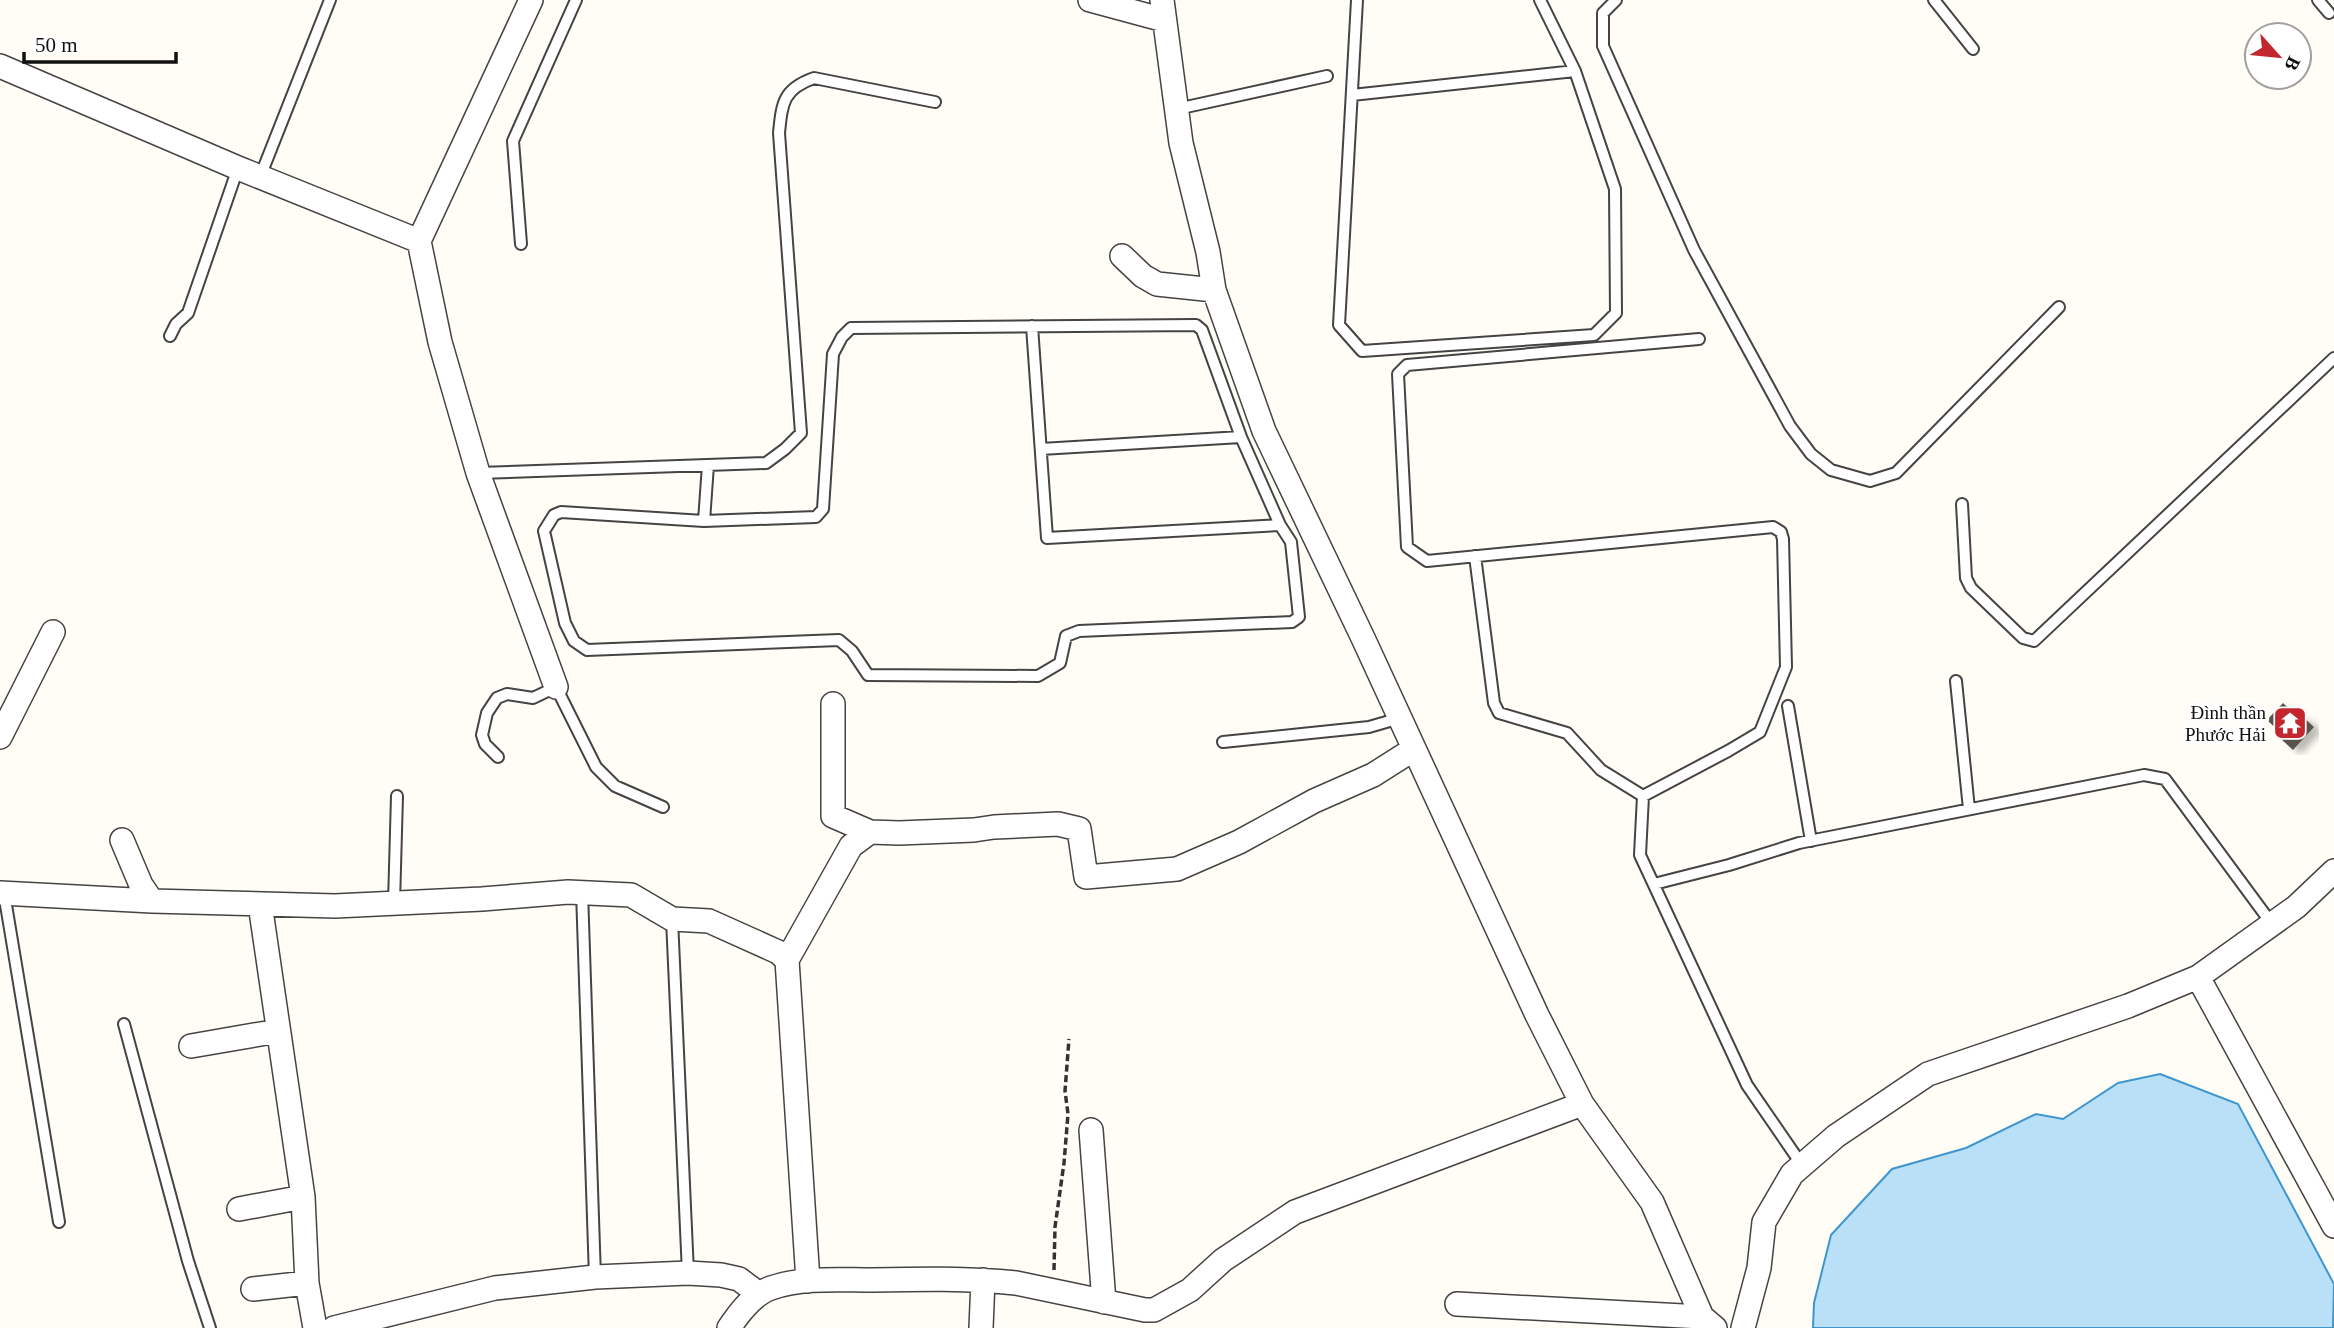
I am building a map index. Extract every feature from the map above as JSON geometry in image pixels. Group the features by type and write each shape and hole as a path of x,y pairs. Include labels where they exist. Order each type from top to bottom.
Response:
{"street":[{"path":"531,0 419,241 440,342 478,473 556,687"},
{"path":"1090,0 1163,10 1181,143 1208,252 1214,290 1264,431 1537,1015 1582,1104 1652,1202 1709,1323 1457,1304"},
{"path":"0,66 238,168 419,241"},
{"path":"1122,256 1143,276 1157,284 1214,290"},
{"path":"0,737 53,632"},
{"path":"833,704 833,816 870,832 899,833 1058,824 1079,829 1086,877 1177,869 1373,775 1414,748"},
{"path":"808,1281 787,960 851,846 870,832"},
{"path":"122,840 141,885 152,901"},
{"path":"1743,1328 1759,1268 1764,1222 1793,1174 1836,1136 1928,1074 2128,1006 2198,977 2295,907 2334,871"},
{"path":"2,893 152,901 335,906 582,892 631,895 673,919 709,921 778,952 787,960"},
{"path":"260,904 303,1197 307,1283 315,1328"},
{"path":"2198,977 2334,1226"},
{"path":"191,1045 278,1031"},
{"path":"729,1328 759,1294 771,1288 808,1281 983,1280 1016,1283 1154,1310 1190,1290 1223,1260 1295,1212 1582,1104"},
{"path":"1091,1130 1104,1302"},
{"path":"239,1209 303,1197"},
{"path":"334,1328 495,1288 595,1277 688,1273 720,1275 739,1279 759,1294"},
{"path":"981,1328 983,1280"},
{"path":"253,1289 307,1283"}],"lane":[{"path":"260,177 330,0"},
{"path":"521,244 513,141 576,0"},
{"path":"1357,0 1339,325 1362,351 1594,335 1616,313 1615,189 1575,71 1540,0"},
{"path":"1616,0 1603,13 1603,46 1695,250 1790,426 1811,454 1831,470 1870,481 1896,473 2059,307"},
{"path":"1934,0 1973,49"},
{"path":"2318,0 2329,12"},
{"path":"1352,95 1575,71"},
{"path":"1177,109 1327,76"},
{"path":"478,473 766,463 785,449 801,433 779,134 786,97 798,84 814,78 935,102"},
{"path":"170,336 176,324 188,313 238,168"},
{"path":"1196,325 1202,330 1241,437 1280,525 1291,542 1299,617 1292,622 1079,631 1066,636 1060,663 1038,676 869,675 852,651 839,640 587,650 574,641 565,623 544,531 554,515 561,512 704,521 816,517 823,509 832,354 851,328 1032,327 1196,325"},
{"path":"1032,327 1047,538 1280,525"},
{"path":"1643,796 1760,732 1786,667 1781,532 1773,527 1427,561 1407,547 1398,374 1407,365 1699,339"},
{"path":"1962,504 1966,578 1971,588 2023,638 2034,641 2334,358"},
{"path":"1041,449 1241,437"},
{"path":"704,521 708,465"},
{"path":"1475,556 1494,703 1499,713 1567,733 1601,770 1643,796"},
{"path":"1956,681 1969,809"},
{"path":"498,757 485,744 482,735 483,722 498,698 507,694 533,698 556,687 596,767 615,786 663,807"},
{"path":"1788,706 1811,841"},
{"path":"1223,742 1369,727 1400,718"},
{"path":"1654,884 1811,841 2144,775 2165,779 2272,924"},
{"path":"394,903 397,796"},
{"path":"1643,796 1640,855 1747,1085 1802,1165"},
{"path":"582,892 595,1277"},
{"path":"2,893 59,1222"},
{"path":"673,919 688,1273"},
{"path":"124,1024 188,1261 210,1328"}],"path":[{"path":"1054,1291 1055,1227 1068,1114 1065,1091 1069,1039"}],"water":[{"path":"2160,1074 2238,1104 2334,1284 2333,1328 1813,1328 1814,1303 1831,1235 1892,1169 1966,1148 2036,1114 2063,1119 2118,1083"}],"building":[{"name":"Đình thần Phước Hải","path":"2283,703 2300,719 2302,716 2314,727 2293,750 2281,739 2284,736 2267,720"}],"place":[{"name":"Đình thần Phước Hải","path":"2290,723"}]}
